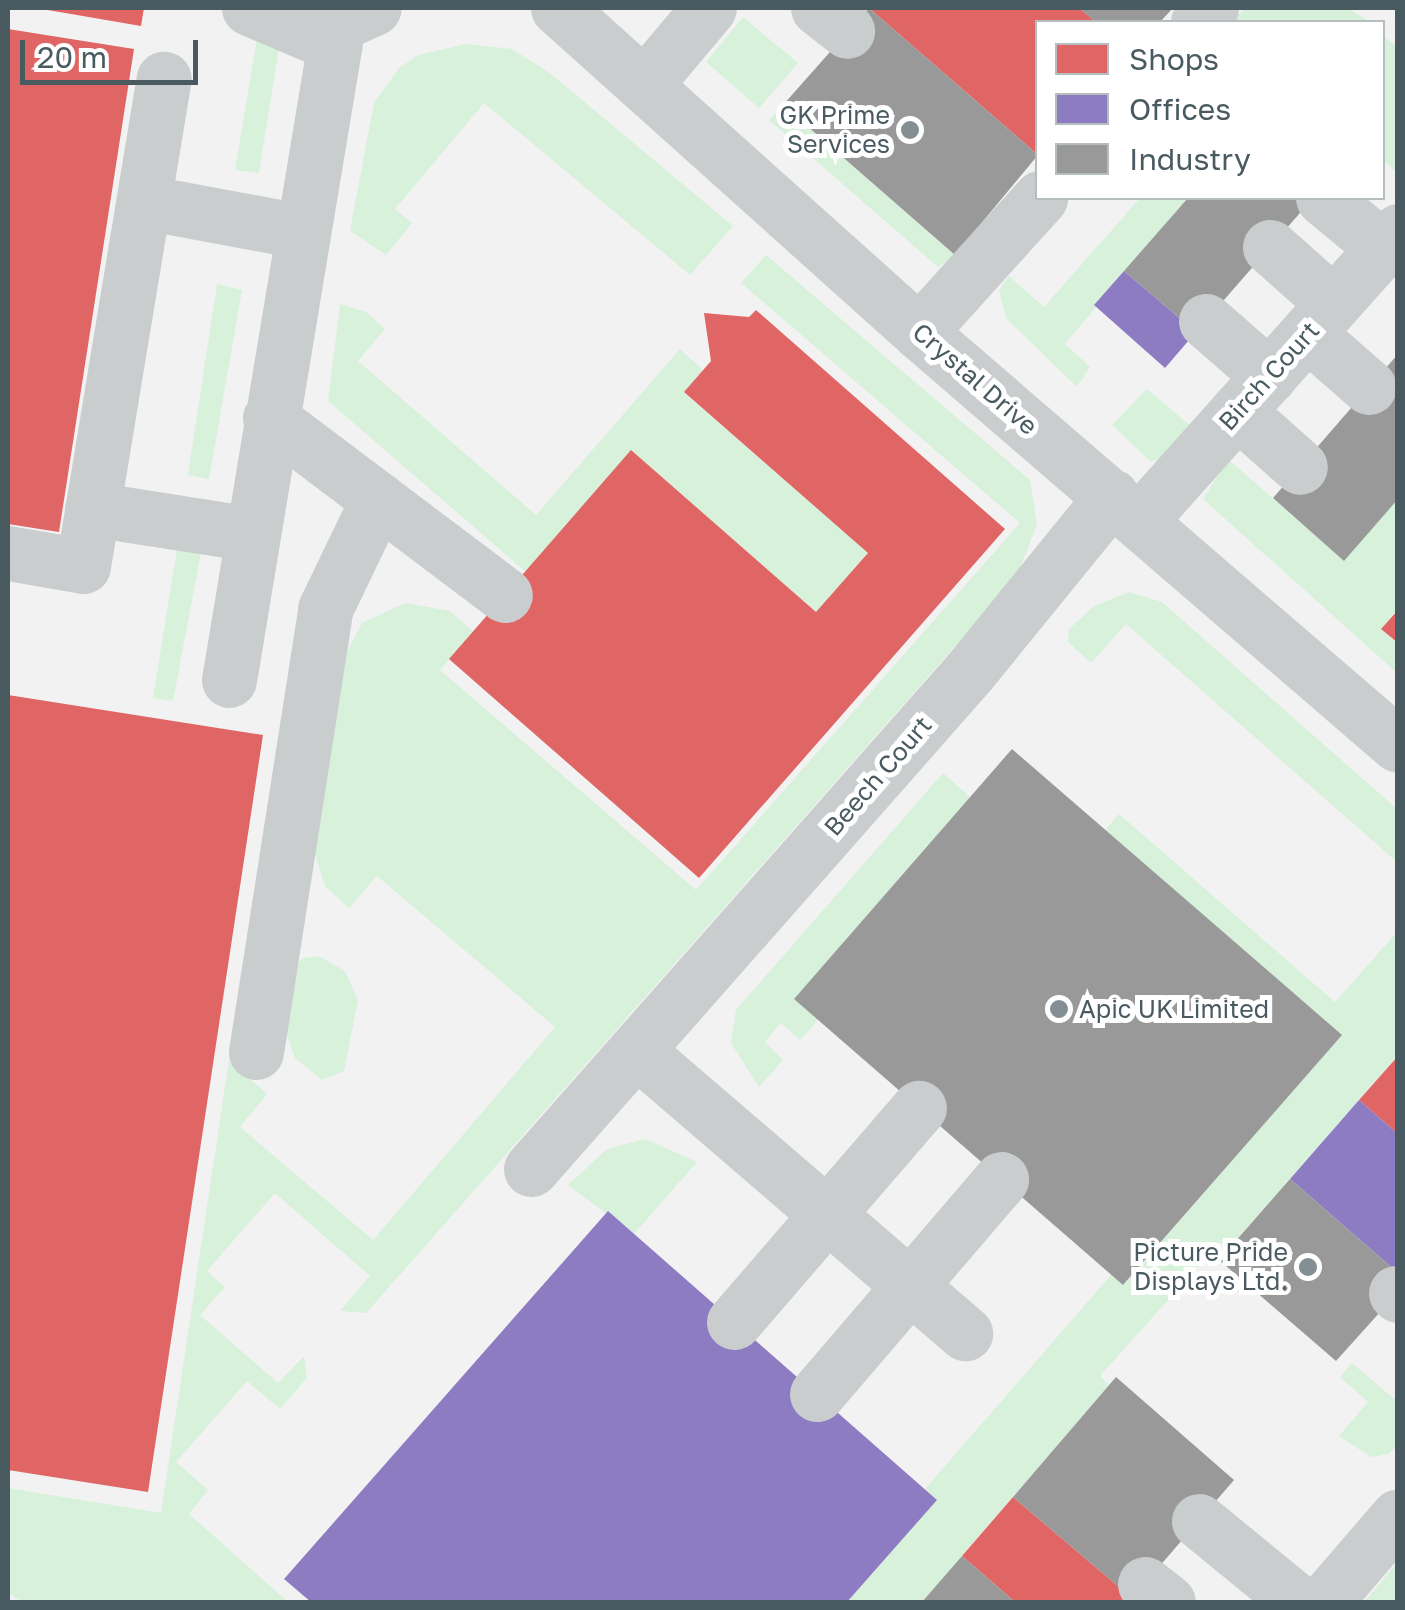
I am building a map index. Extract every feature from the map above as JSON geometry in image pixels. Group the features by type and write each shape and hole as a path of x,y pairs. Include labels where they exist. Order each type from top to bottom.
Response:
{"street":[{"path":"229,680 300,231 347,21 250,8"},
{"name":"Crystal Drive","path":"558,8 920,332 1398,745"},
{"path":"646,84 709,8"},
{"path":"8,553 83,566 85,490 130,207 164,79"},
{"path":"920,332 1038,200"},
{"path":"1327,200 1391,235"},
{"path":"130,207 300,231"},
{"name":"Birch Court","path":"1126,508 1253,393 1391,235"},
{"path":"1270,247 1322,316 1378,376"},
{"path":"1196,332 1311,454"},
{"path":"270,418 505,595"},
{"path":"85,490 252,534"},
{"path":"256,1052 325,609 378,499"},
{"name":"Beech Court","path":"531,1169 970,672 1126,508"},
{"path":"637,1051 965,1333"},
{"path":"734,1322 919,1108"},
{"path":"817,1394 1001,1180"},
{"path":"1324,1602 1398,1516"},
{"path":"1199,1520 1298,1602"}],"green space":[{"path":"1245,8 1348,8 1367,20 1233,20"},
{"path":"743,17 798,63 759,108 706,62"},
{"path":"258,32 280,41 259,173 235,170"},
{"path":"1385,37 1397,48 1397,173 1385,162"},
{"path":"466,44 512,49 551,74 733,226 690,275 484,103 395,209 412,223 386,255 350,231 374,103 399,68 418,55"},
{"path":"783,105 955,255 938,267 769,120"},
{"path":"1138,200 1186,200 1065,344 1090,367 1077,387 1006,318 999,290 1009,276 1044,307"},
{"path":"766,255 1030,480 1037,524 1017,576 366,1313 340,1311 370,1276 275,1193 207,1271 225,1287 200,1315 278,1383 304,1356 307,1378 280,1409 247,1381 176,1462 208,1490 189,1514 288,1602 23,1602 8,1593 8,1488 161,1513 229,1060 267,1094 240,1127 373,1240 555,1027 377,876 349,908 325,886 314,851 340,665 362,623 405,603 450,611 473,631 440,670 696,890 1020,523 741,283"},
{"path":"217,284 242,290 209,479 188,475"},
{"path":"340,304 366,312 385,329 358,361 536,515 680,349 703,370 684,393 868,553 816,612 631,451 526,572 328,401"},
{"path":"1147,389 1192,427 1165,459 1150,461 1112,425"},
{"path":"1228,459 1344,561 1397,499 1397,610 1381,629 1397,643 1397,673 1203,499"},
{"path":"177,549 201,553 173,701 153,698"},
{"path":"1129,592 1162,602 1397,809 1397,862 1126,624 1091,663 1068,642 1069,629 1094,606"},
{"path":"943,773 970,797 794,999 819,1019 800,1040 781,1023 765,1042 783,1060 759,1087 731,1043 736,1010"},
{"path":"1119,814 1335,1002 1397,932 1397,1056 1229,1248 1220,1242 1100,1376 1109,1385 922,1602 847,1602 937,1500 925,1489 1111,1275 1124,1285 1341,1035 1105,830"},
{"path":"319,956 345,971 358,1000 344,1071 322,1080 295,1058 281,1018 289,973 303,958"},
{"path":"645,1139 697,1162 634,1234 568,1185 607,1149"},
{"path":"1352,1363 1394,1399 1397,1395 1397,1446 1388,1454 1371,1457 1339,1436 1368,1402 1340,1377"},
{"path":"1397,1563 1397,1602 1364,1602"}],"building: Shops":[{"path":"36,8 144,8 141,26"},
{"path":"869,8 1079,8 1094,20 1035,20 1035,152"},
{"path":"8,29 134,49 59,532 8,524"},
{"path":"756,310 1005,529 699,878 449,659 631,450 816,612 868,553 684,392 711,361 704,313 749,317"},
{"path":"1398,610 1398,643 1381,629"},
{"path":"8,695 263,735 148,1492 8,1470"},
{"path":"1398,1056 1398,1134 1359,1100"},
{"path":"1013,1497 1132,1598 1128,1602 1015,1602 962,1556"}],"building: Offices":[{"path":"1124,271 1196,332 1165,368 1094,305"},
{"path":"1359,1100 1398,1134 1398,1273 1290,1179"},
{"path":"608,1211 937,1500 847,1602 311,1602 284,1579"}],"building: Industry":[{"name":"GK Prime Services","path":"869,8 1035,152 1035,159 955,255 783,105"},
{"path":"1079,8 1173,8 1162,20 1094,20"},
{"path":"1186,200 1311,200 1196,332 1124,271"},
{"path":"1398,354 1398,499 1344,561 1273,498"},
{"name":"Apic UK Limited","path":"1012,749 1342,1035 1123,1285 794,999"},
{"name":"Picture Pride Displays Ltd.","path":"1290,1179 1398,1273 1398,1292 1336,1361 1219,1260"},
{"path":"1116,1377 1234,1480 1132,1598 1013,1497"},
{"path":"962,1556 1015,1602 922,1602"}],"place":[{"name":"GK Prime Services","path":"910,130"},
{"name":"Apic UK Limited","path":"1059,1009"},
{"name":"Picture Pride Displays Ltd.","path":"1308,1267"}]}
